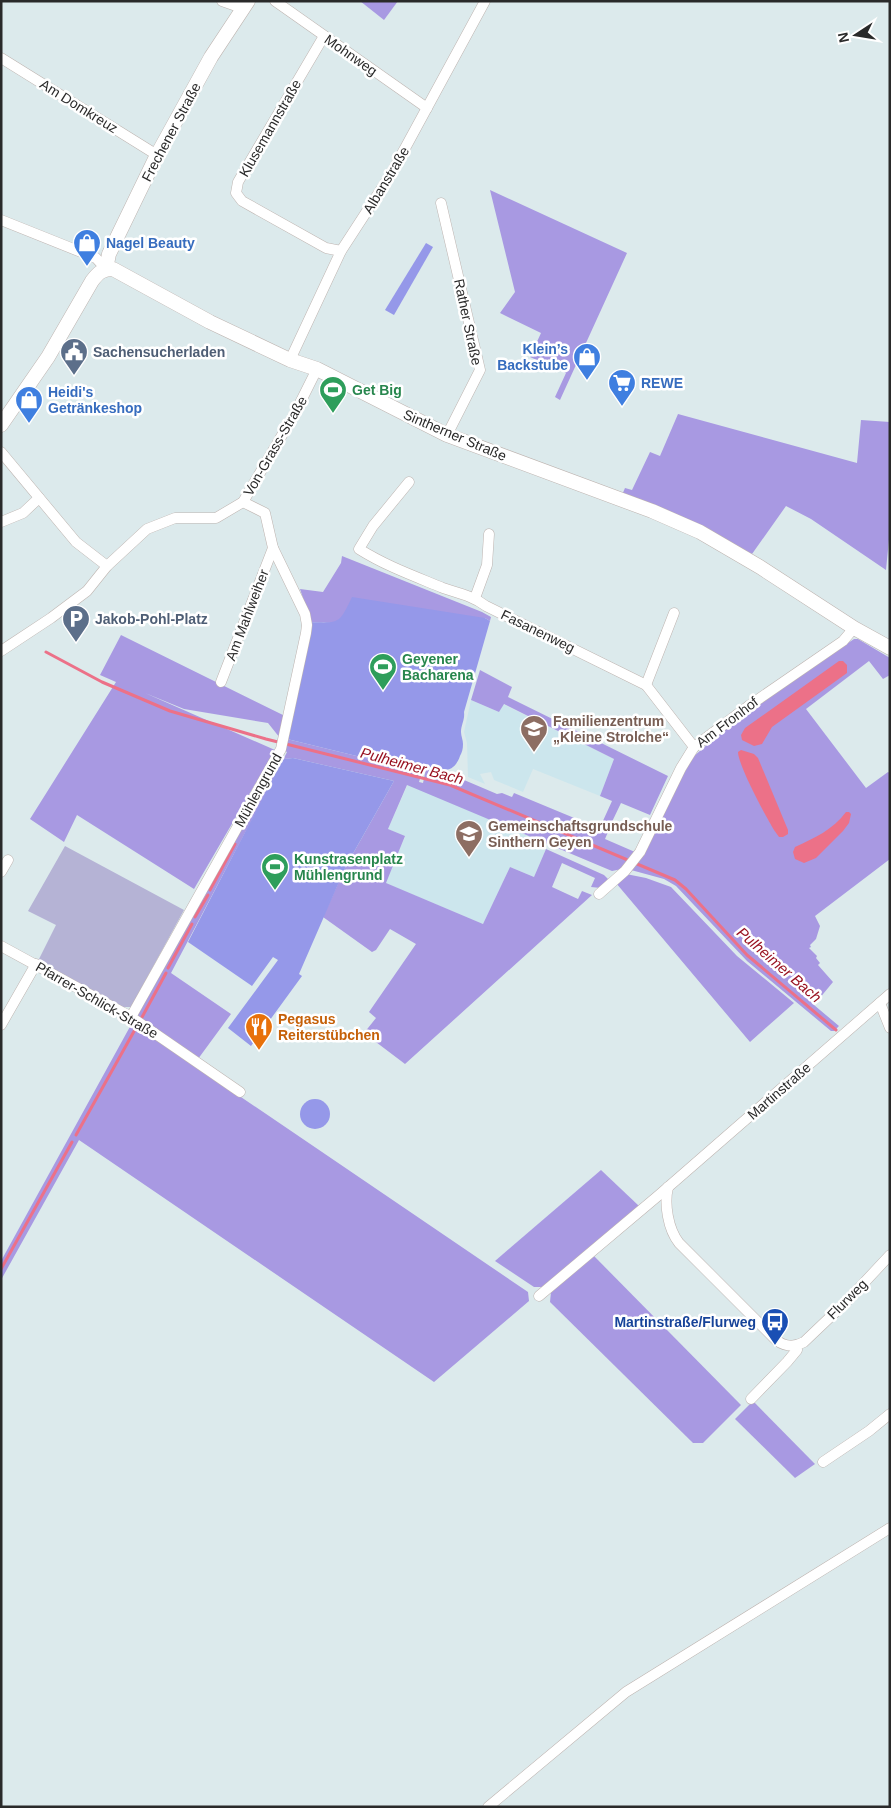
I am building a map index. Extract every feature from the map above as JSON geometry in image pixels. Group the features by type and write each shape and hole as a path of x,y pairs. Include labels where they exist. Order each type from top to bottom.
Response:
{"street":[{"path":"222,1 245,5"},
{"name":"Mohnweg","path":"275,1 427,108"},
{"name":"Albanstraße","path":"290,360 342,251 391,174 485,1"},
{"name":"Frechener Straße","path":"106,269 109,254 157,155 211,57 245,5"},
{"name":"Klusemannstraße","path":"324,36 238,182 236,193 242,202 317,244 342,251"},
{"name":"Am Domkreuz","path":"1,58 157,155"},
{"name":"Rather Straße","path":"441,203 480,370 447,435"},
{"name":"Sintherner Straße","path":"1,220 96,258 106,269 113,269 127,276 210,322 290,360 317,369 447,435 652,511 700,532 760,567 854,628 890,648"},
{"path":"1,425 48,357 98,272 106,269"},
{"name":"Von-Grass-Straße","path":"1,651 87,591 107,566 147,529 175,518 216,518 243,502 295,413 317,369"},
{"path":"1,452 76,542 107,566"},
{"name":"Fasanenweg","path":"409,482 373,526 359,549 384,564 474,598 486,606 646,685 694,747"},
{"path":"1,522 23,513 38,498"},
{"name":"Mühlengrund","path":"131,1017 281,749 299,669 307,625 305,614 272,548 265,513 243,502"},
{"path":"474,598 487,565 489,534"},
{"name":"Am Mahlweiher","path":"221,682 272,548"},
{"path":"646,685 674,613"},
{"name":"Am Fronhof","path":"599,894 627,868 640,852 680,768 694,747 750,704 843,641 854,628"},
{"path":"1,872 8,860"},
{"name":"Pfarrer-Schlick-Straße","path":"1,946 131,1017 240,1092"},
{"path":"1,1025 36,964"},
{"name":"Martinstraße","path":"539,1296 659,1195 890,994"},
{"path":"880,1002 890,1028"},
{"path":"668,1187 666,1201 668,1214 672,1231 679,1243 777,1341 788,1345 800,1344"},
{"name":"Flurweg","path":"751,1399 787,1362 800,1344 846,1302 890,1255"},
{"path":"823,1462 869,1432 890,1414"},
{"path":"488,1807 626,1692 887,1530"}],"shaded area":[{"path":"360,1 398,1 384,20"},
{"path":"490,190 627,253 560,400 555,397 566,373 530,357 541,333 500,313 515,292"},
{"path":"426,243 433,247 394,315 385,310"},
{"path":"678,414 857,463 861,420 890,422 890,529 886,570 811,519 786,506 752,554 694,524 622,495 625,488 632,490 650,452 660,456"},
{"path":"342,556 482,612 491,617 490,621 485,618 342,618 334,623 310,622 300,589 323,592 341,563"},
{"name":"Geyener Bacharena","path":"352,597 485,618 490,621 464,712 461,732 462,750 454,767 441,770 424,765 422,772 287,739 310,622 333,622 337,620 341,617"},
{"path":"121,635 285,716 280,738 268,723 184,709 145,693 275,750 194,889 77,815 64,842 30,819 116,682 100,675"},
{"path":"854,639 858,639 890,658 890,675 883,679 869,661 806,709 866,788 888,772 890,773 890,859 815,916 820,926 816,939 809,948 817,956 816,958 820,963 818,965 833,982 814,1005 839,1026 834,1031 831,1031 747,961 676,886 664,879 631,870 693,757 732,723"},
{"path":"839,661 843,661 847,665 847,673 772,727 762,744 754,746 742,740 741,735 745,728"},
{"path":"480,670 512,687 508,697 668,776 650,815 621,803 610,826 602,823 612,801 600,796 614,759 504,704 499,712 471,700"},
{"name":"Familienzentrum „Kleine Strolche“","path":"471,700 499,712 503,704 614,759 600,796 533,769 523,792 494,780 491,772 480,774 485,784 468,777 467,743 464,732"},
{"path":"287,739 422,772 419,782 423,783 426,769 446,775 450,774 497,794 502,793 512,797 514,793 608,832 605,839 635,852 622,869 612,871 407,785 388,829 405,836 386,883 483,924 510,867 534,877 546,849 604,875 608,879 601,888 591,887 595,878 562,863 552,887 578,899 582,891 592,895 405,1064 364,1033 376,1018 369,1012 416,944 390,929 376,950 372,952 323,917 346,866 394,781 293,758 284,759 171,973 231,1014 198,1059 136,1016 281,757 284,758 287,752 285,751"},
{"path":"741,750 754,754 758,758 788,830 788,834 783,837 779,837 774,830 753,791 739,759 738,752"},
{"name":"Kunstrasenplatz Mühlengrund","path":"293,758 394,781 346,866 299,974 302,976 251,1046 228,1028 278,960 273,957 252,986 188,942 283,759"},
{"name":"Gemeinschaftsgrundschule Sinthern Geyen","path":"408,784 548,844 534,877 510,867 483,924 385,883 405,837 388,829"},
{"path":"846,812 851,814 849,823 816,858 804,863 795,859 793,852 795,847 829,829"},
{"path":"65,846 184,910 131,1007 121,1007 38,961 56,925 28,911"},
{"path":"626,874 646,878 671,887 737,956 794,1003 750,1042 616,883"},
{"path":"132,1023 528,1292 529,1301 434,1382 79,1140 1,1280 1,1261"},
{"path":"315,1099 326,1103 330,1114 326,1125 315,1129 304,1125 300,1114 304,1103"},
{"path":"601,1170 639,1206 545,1287 534,1287 495,1261"},
{"path":"593,1255 741,1405 703,1443 693,1443 550,1302 551,1292"},
{"path":"753,1401 815,1464 795,1478 735,1419"}],"waterway":[{"name":"Pulheimer Bach","path":"46,652 102,682 170,711 266,739 450,785 675,880 686,889 747,955 836,1030"},
{"path":"210,890 235,844"},
{"path":"195,917 208,895"},
{"path":"168,968 192,924"},
{"path":"141,1019 166,973"},
{"path":"76,1135 137,1026"},
{"path":"1,1269 72,1142"}],"place":[{"name":"Nagel Beauty","path":"87,267"},
{"name":"Sachensucherladen","path":"74,376"},
{"name":"Klein’s Backstube","path":"587,381"},
{"name":"REWE","path":"622,407"},
{"name":"Get Big","path":"333,414"},
{"name":"Heidi's Getränkeshop","path":"29,424"},
{"name":"Jakob-Pohl-Platz","path":"76,643"},
{"name":"Geyener Bacharena","path":"383,691"},
{"name":"Familienzentrum „Kleine Strolche“","path":"534,753"},
{"name":"Gemeinschaftsgrundschule Sinthern Geyen","path":"469,858"},
{"name":"Kunstrasenplatz Mühlengrund","path":"275,891"},
{"name":"Pegasus Reiterstübchen","path":"259,1051"},
{"name":"Martinstraße/Flurweg","path":"775,1346"}]}
